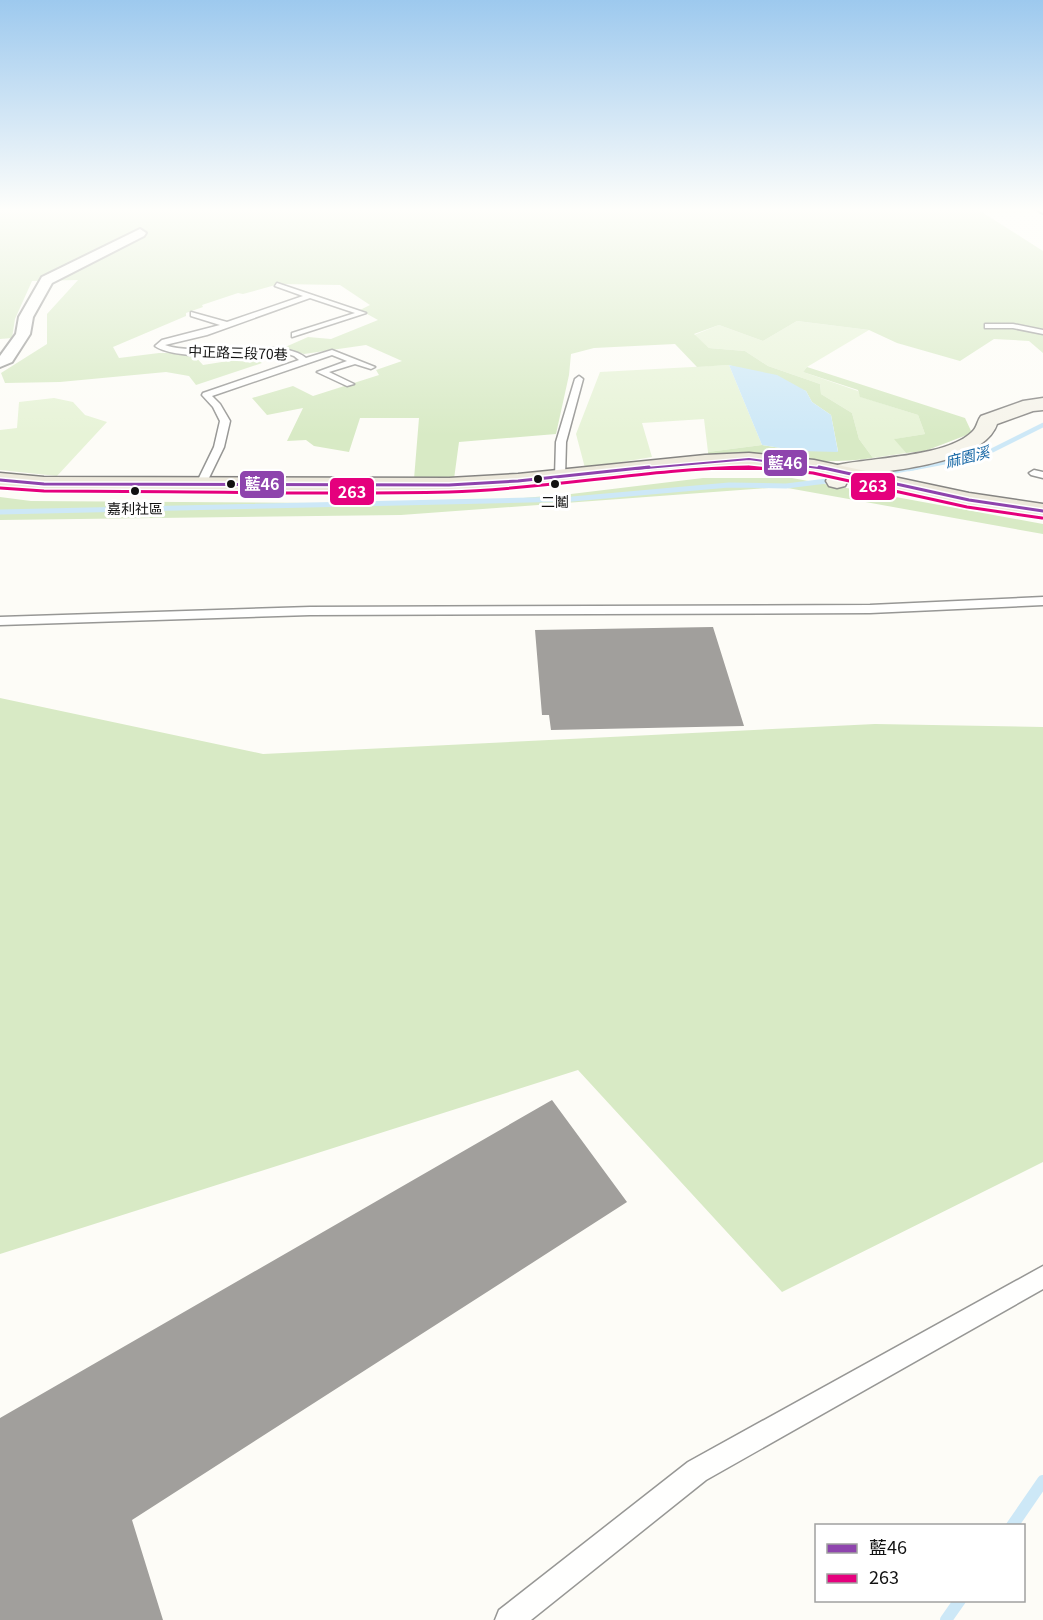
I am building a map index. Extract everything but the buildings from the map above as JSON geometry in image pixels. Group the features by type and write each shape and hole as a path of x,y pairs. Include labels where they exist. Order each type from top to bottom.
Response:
{"main road":[{"path":"0,480 44,484 449,485 560,477 705,461 749,459 969,500 1043,511"},
{"path":"0,490 33,494 457,494 562,488 703,472 752,470 839,476 947,503 1043,519"}],"street":[{"path":"0,362 7,359 23,334 26,317 44,285"},
{"path":"839,476 933,455 973,441 982,436 988,420 1030,405 1043,404"}],"lane":[{"path":"277,285 362,313 295,335"},
{"name":"中正路三段70巷","path":"201,484 219,447 225,421 217,406 206,395 305,361 297,354 285,351 191,351 159,346 165,342 229,325 310,296"},
{"path":"194,314 242,328"},
{"path":"988,326 1013,326 1043,332"},
{"path":"305,361 332,352 371,368"},
{"path":"350,384 321,372 354,361"},
{"path":"560,477 561,442 579,379"},
{"path":"0,621 310,611 870,609 1043,601"},
{"path":"509,1620 697,1471 1043,1277"}],"green space":[{"path":"0,285 30,285 15,319 12,338 0,339"},
{"path":"74,285 277,285 243,294 238,293 202,305 203,307 186,313 186,316 113,347 119,358 159,353 192,353 203,365 253,357 262,363 196,385 189,376 166,372 60,382 5,383 1,373 47,344 47,314"},
{"path":"316,285 1043,285 1043,353 1029,341 994,339 960,361 897,343 869,330 797,321 763,341 719,325 694,334 709,348 745,351 768,366 820,384 821,394 852,413 859,439 873,458 812,461 709,458 708,452 762,445 799,451 838,451 831,415 812,402 806,391 729,365 697,367 675,344 594,348 571,354 569,375 556,434 459,442 454,479 414,479 419,418 360,418 349,452 314,446 306,440 287,441 303,408 267,415 252,398 293,386 313,396 379,375 376,370 402,361 366,345 304,354 283,348 308,337 331,339 378,320 360,310 370,305 340,285"},
{"path":"797,321 869,330 807,367 803,372 858,391 861,397 918,415 925,434 895,439 906,453 873,458 859,439 852,413 821,394 820,384 768,366 745,351 709,348 694,335 719,325 763,341"},
{"path":"729,365 762,445 708,452 704,419 642,423 652,457 585,468 576,434 600,372"},
{"path":"807,367 965,418 972,433 925,451 906,453 894,439 925,434 918,415 860,397 858,390 803,372"},
{"path":"54,398 73,402 85,415 107,422 57,476 0,470 0,430 17,428 19,402"},
{"path":"703,478 792,478 1043,524 1043,534 782,487 401,515 0,520 0,497 31,501 449,504 571,494"},
{"path":"0,698 263,754 875,724 1043,727 1043,1162 782,1292 578,1070 0,1254"}],"water":[{"path":"729,365 777,375 806,391 812,402 831,415 838,452 799,451 762,445"}],"waterway":[{"name":"麻園溪","path":"909,469 983,455 1043,425"},
{"name":"麻園溪","path":"873,475 917,467"},
{"path":"0,512 572,499 729,485 786,486 835,480"},
{"path":"1013,1524 1043,1481"},
{"path":"946,1620 959,1602"}],"transit line":[{"name":"藍46","path":"0,480 44,484 449,485 518,481 705,461 749,459 814,466 969,500 1043,511"},
{"name":"263","path":"0,488 44,491 449,492 519,488 706,468 749,467 813,473 967,507 1042,518"}],"place":[{"name":"二鬮","path":"555,484"},
{"name":"嘉利社區","path":"135,491"}]}
